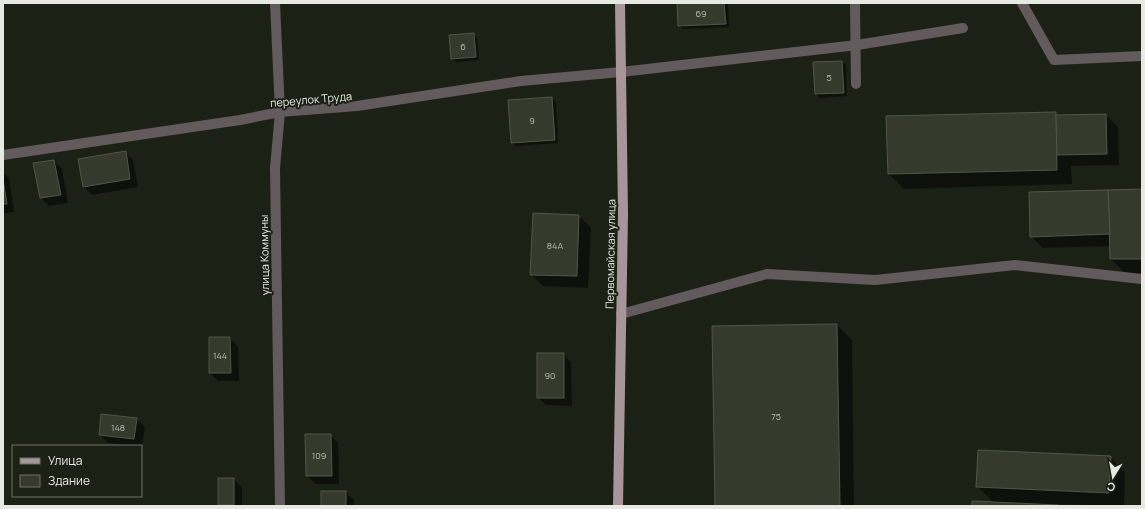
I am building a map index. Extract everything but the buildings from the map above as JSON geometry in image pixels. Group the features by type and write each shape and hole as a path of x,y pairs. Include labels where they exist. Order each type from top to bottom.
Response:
{"main road":[{"name":"Первомайская улица","path":"618,506 623,214 620,3"}],"street":[{"name":"улица Коммуны","path":"275,3 280,112 275,168 280,506"},
{"path":"855,3 857,45 856,84"},
{"path":"1022,3 1054,60 1142,56"},
{"name":"переулок Труда","path":"3,155 240,120 280,112 357,106 521,81 621,72 857,45 962,28"},
{"path":"621,314 767,274 875,280 1015,265 1142,279"}]}
